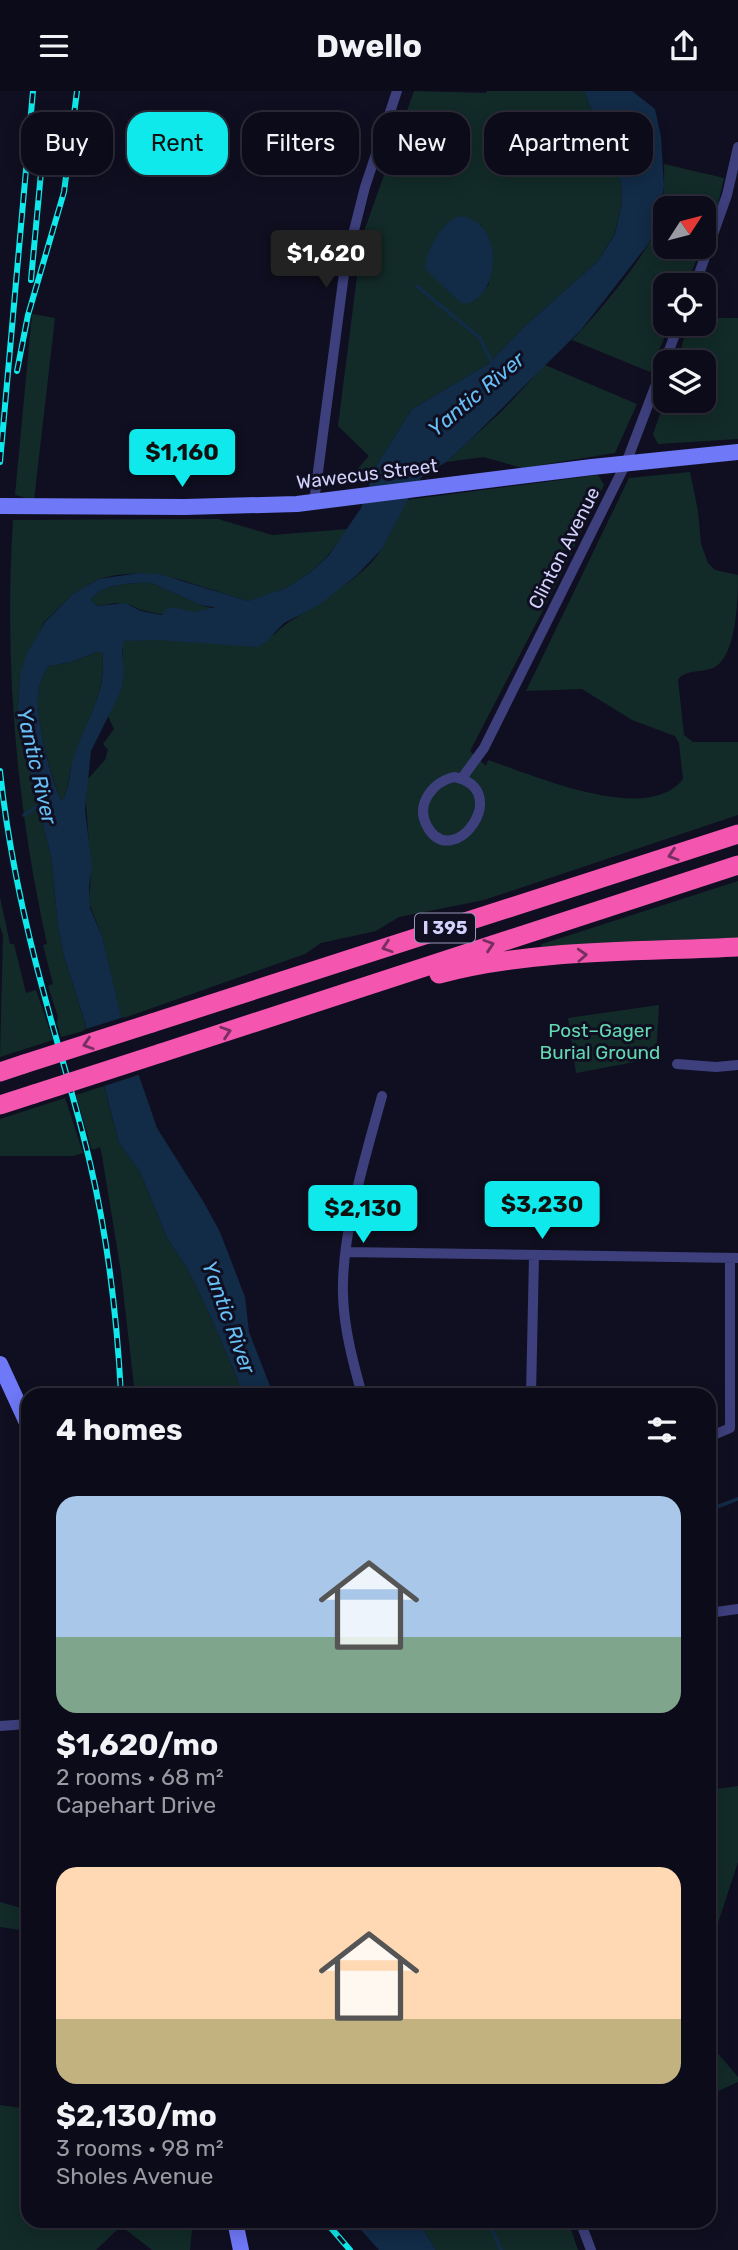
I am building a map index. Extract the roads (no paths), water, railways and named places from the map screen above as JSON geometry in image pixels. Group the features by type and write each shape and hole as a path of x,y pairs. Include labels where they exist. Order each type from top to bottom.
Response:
{"highway":[{"name":"I 395","path":"0,1072 738,834"},
{"name":"I 395","path":"0,1105 738,865"},
{"path":"393,977 419,978 482,964 531,958 738,947"}],"street":[{"path":"314,502 345,266 365,187 397,91"},
{"path":"699,273 727,195 738,148"},
{"name":"Clinton Avenue","path":"462,778 486,743 626,463 674,336"},
{"name":"Wawecus Street","path":"0,506 185,507 314,502 626,463 738,453"},
{"path":"462,778 473,785 477,793 480,811 477,820 457,839 442,838 435,835 425,823 426,798 437,783 445,779 462,778"},
{"path":"677,1064 710,1067 738,1065"},
{"path":"360,1388 351,1352 343,1295 346,1252 358,1187 382,1096"},
{"path":"346,1252 734,1258 730,1428 716,1434"},
{"path":"531,1388 534,1256"},
{"path":"0,1364 21,1410"},
{"path":"716,1612 738,1609"},
{"path":"0,1726 21,1724"},
{"path":"236,2228 241,2250"},
{"path":"582,2228 590,2250"}],"water":[{"path":"584,91 632,91 655,109 661,137 664,187 663,196 653,196 653,234 649,243 581,330 467,443 446,462 423,476 416,484 382,549 357,575 319,605 284,623 266,642 257,647 157,640 124,641 121,691 91,751 85,810 92,867 90,908 102,936 126,1038 157,1128 220,1232 245,1297 249,1332 270,1386 275,1388 240,1388 188,1270 167,1238 140,1172 119,1143 102,1077 64,956 58,927 51,856 17,719 20,676 26,655 45,622 73,594 99,579 139,573 159,574 248,601 286,588 311,572 329,555 361,508 376,466 412,409 488,364 525,326 598,261 615,234 622,202 618,175 653,175 653,112 592,112","holes":["152,583 200,605 224,611 223,614 214,620 199,622 141,611 125,603 98,606 91,600 110,587","97,652 102,652 103,667 98,695 76,749 62,801 53,780 42,734 38,707 40,684 49,666 71,662"]},
{"path":"460,216 476,222 487,234 492,248 493,265 482,293 473,302 461,303 425,269 428,254 441,230"},
{"path":"359,2228 422,2228 436,2250 379,2250"}],"waterway":[{"path":"417,286 480,338 492,363"},
{"name":"Yantic River","path":"173,619 194,624 245,612"},
{"path":"24,815 40,805"},
{"path":"716,1507 738,1499"},
{"path":"491,2228 501,2250"}],"railway":[{"path":"0,462 33,91"},
{"path":"17,371 28,315 64,192 77,91"},
{"path":"31,280 41,175"},
{"path":"0,771 7,827 23,911 85,1142 102,1220 111,1278 121,1388"},
{"path":"331,2228 350,2250"}],"park label":[{"name":"Post–Gager Burial Ground","path":"600,1041"}]}
